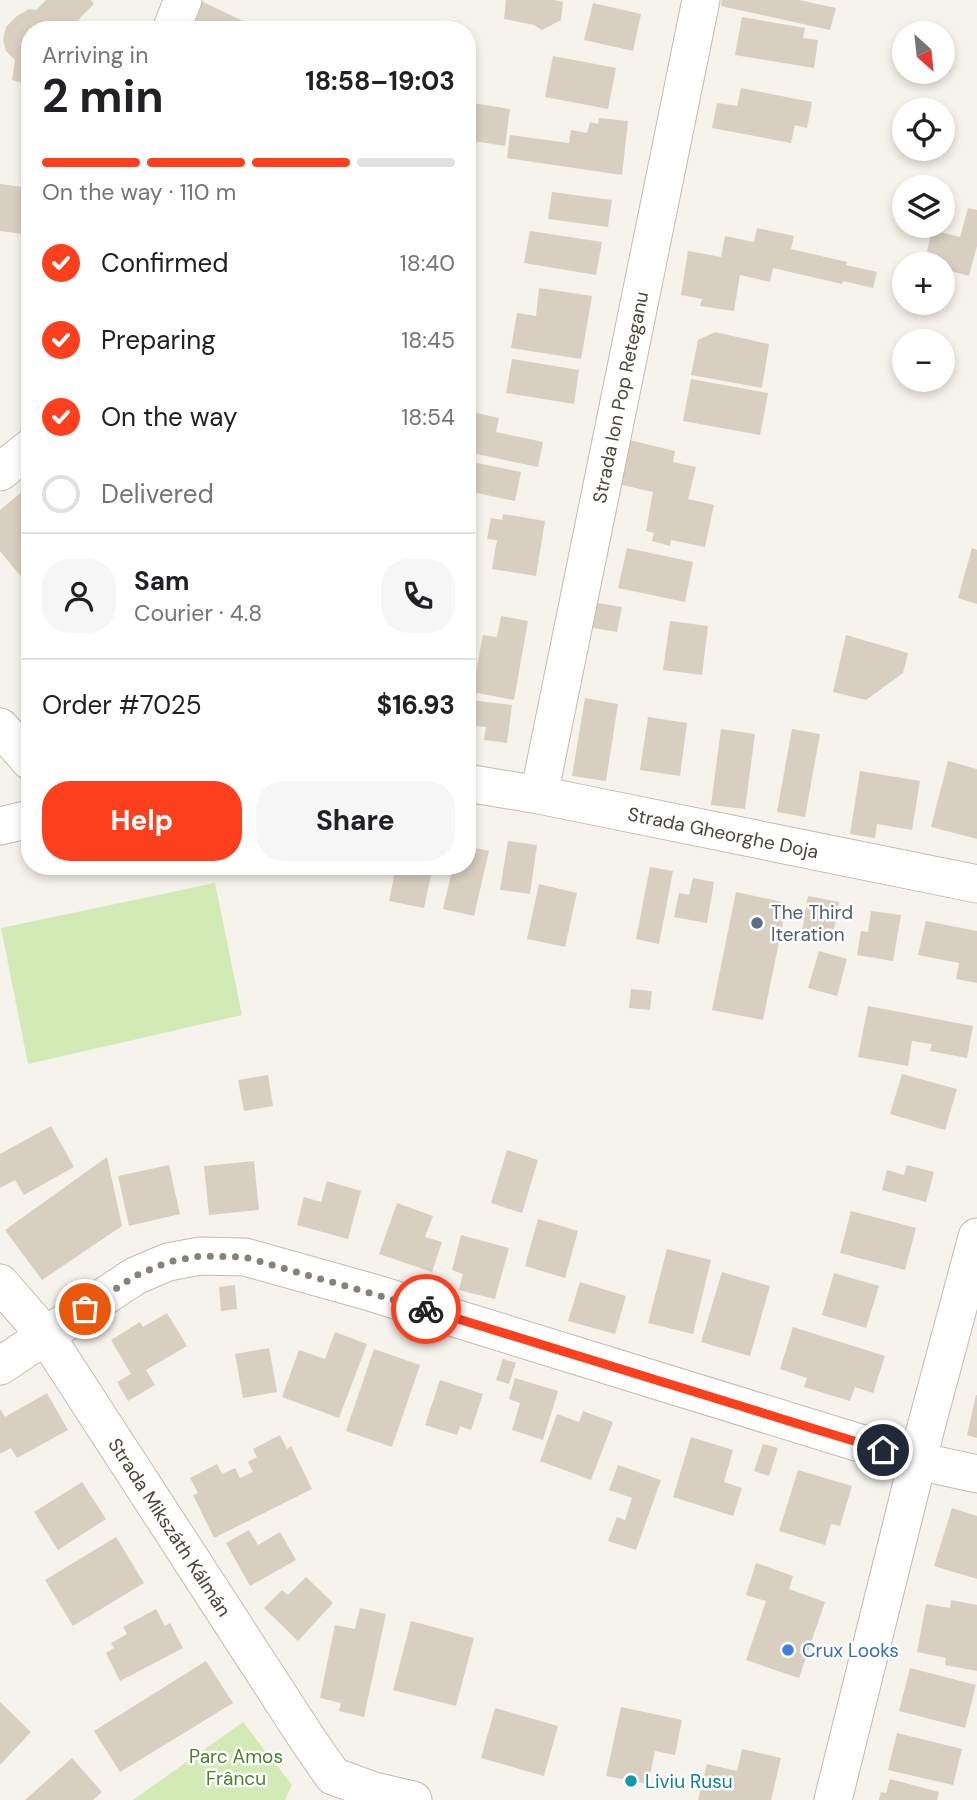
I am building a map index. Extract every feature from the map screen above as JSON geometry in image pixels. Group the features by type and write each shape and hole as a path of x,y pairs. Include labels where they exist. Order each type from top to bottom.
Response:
{"street":[{"path":"174,21 183,0"},
{"name":"Strada Ion Pop Reteganu","path":"539,795 701,0"},
{"path":"0,472 21,455"},
{"path":"0,727 21,751"},
{"name":"Strada Gheorghe Doja","path":"476,784 977,884"},
{"path":"0,826 21,821"},
{"path":"832,1800 977,1237"},
{"path":"0,1366 135,1276 168,1262 200,1256 244,1257 370,1292 918,1461 977,1474"},
{"name":"Strada Mikszáth Kálmán","path":"0,1283 46,1336 307,1740 326,1788"},
{"path":"326,1788 374,1791 413,1800"}],"green space":[{"path":"215,883 242,1015 28,1064 1,928"},
{"name":"Parc Amos Frâncu","path":"243,1722 292,1785 285,1800 133,1800"}],"building":[{"path":"46,0 91,0 94,4 77,21 21,21 21,82 12,80 15,60 6,51 3,40 6,27 17,16 29,9 36,10"},
{"path":"199,0 243,21 184,21"},
{"path":"506,0 563,2 561,20 542,30 534,25 504,19"},
{"path":"722,0 799,0 836,8 830,30 721,6"},
{"path":"593,3 641,14 633,51 584,40"},
{"path":"742,17 805,28 803,38 818,40 814,68 735,55"},
{"path":"553,56 616,68 608,109 545,97"},
{"path":"741,88 812,102 807,128 795,125 791,143 712,128 717,103 737,106"},
{"path":"476,103 510,109 505,146 476,141"},
{"path":"599,118 628,121 622,175 507,158 510,135 569,143 571,130 587,133 590,122 598,124"},
{"path":"0,184 21,187 21,234 0,231"},
{"path":"552,192 612,200 608,227 548,219"},
{"path":"968,208 977,210 977,246 969,276 955,272 955,252 927,252 930,238 960,237"},
{"path":"757,228 794,236 791,249 877,272 873,288 843,281 842,284 773,268 770,282 740,275 734,311 700,306 702,299 681,295 688,251 721,257 725,236 754,242"},
{"path":"530,231 602,242 596,275 524,263"},
{"path":"539,288 592,296 581,359 511,348 517,313 536,316"},
{"path":"715,332 769,344 762,388 691,375 698,340"},
{"path":"512,359 579,370 574,404 506,393"},
{"path":"691,379 768,393 760,435 683,421"},
{"path":"476,413 499,418 496,432 543,442 538,467 476,454"},
{"path":"629,440 675,451 673,462 696,467 688,499 714,505 705,547 671,540 670,546 652,541 654,533 646,531 653,492 618,484"},
{"path":"476,463 521,472 515,501 476,493"},
{"path":"21,493 21,577 0,551 0,510"},
{"path":"503,514 545,521 536,576 492,569 497,540 487,539 491,518 502,520"},
{"path":"627,548 693,562 685,602 618,588"},
{"path":"972,548 977,550 977,604 958,598"},
{"path":"592,602 622,607 617,632 587,627"},
{"path":"501,616 528,621 514,700 476,693 476,671 483,635 497,637"},
{"path":"670,621 708,626 702,675 663,670"},
{"path":"846,635 908,653 903,673 866,700 833,692"},
{"path":"585,698 618,704 606,781 572,776"},
{"path":"476,701 512,705 507,743 484,740 486,727 476,726"},
{"path":"648,717 687,723 680,776 640,770"},
{"path":"721,729 755,734 745,809 711,805"},
{"path":"792,729 820,734 805,817 777,812"},
{"path":"948,761 977,769 977,839 931,827"},
{"path":"860,771 920,781 912,830 877,824 875,838 850,834"},
{"path":"508,841 537,845 530,894 500,890"},
{"path":"476,848 489,851 474,916 443,909 451,875 476,875"},
{"path":"650,867 673,871 659,944 636,939"},
{"path":"394,875 431,875 424,908 389,901"},
{"path":"693,878 714,882 707,923 674,917 679,893 689,895"},
{"path":"539,884 577,893 565,947 527,939"},
{"path":"736,892 787,903 763,1020 712,1010"},
{"path":"808,896 839,902 832,942 801,937"},
{"path":"871,911 901,915 893,961 857,955 861,931 868,932"},
{"path":"926,921 977,931 977,983 956,979 959,963 918,955"},
{"path":"819,951 847,959 837,996 808,988"},
{"path":"631,989 652,991 650,1010 629,1008"},
{"path":"868,1006 973,1026 967,1058 930,1051 932,1044 912,1041 908,1066 858,1057"},
{"path":"902,1074 957,1089 945,1130 890,1114"},
{"path":"268,1075 273,1106 244,1111 238,1080"},
{"path":"51,1126 74,1167 24,1195 15,1180 0,1188 0,1154"},
{"path":"507,1150 538,1160 522,1213 491,1203"},
{"path":"107,1157 122,1226 42,1280 5,1230"},
{"path":"254,1161 259,1210 209,1215 204,1166"},
{"path":"169,1165 180,1214 129,1226 118,1176"},
{"path":"907,1165 934,1172 926,1202 882,1190 887,1170 904,1175"},
{"path":"327,1181 361,1191 348,1239 297,1225 304,1197 321,1202"},
{"path":"397,1203 433,1216 425,1237 442,1242 432,1272 379,1254"},
{"path":"851,1211 916,1228 905,1270 840,1253"},
{"path":"538,1219 578,1231 565,1278 525,1266"},
{"path":"461,1235 509,1248 495,1299 459,1290 463,1274 452,1270"},
{"path":"667,1249 711,1260 693,1334 648,1323"},
{"path":"722,1272 770,1286 750,1356 701,1342"},
{"path":"834,1273 879,1286 866,1328 822,1315"},
{"path":"580,1282 626,1296 615,1334 568,1321"},
{"path":"235,1285 237,1309 221,1311 219,1287"},
{"path":"167,1313 187,1346 146,1370 155,1385 128,1401 117,1382 131,1374 111,1340 140,1322 143,1327"},
{"path":"793,1327 885,1356 873,1393 855,1387 850,1401 804,1387 807,1378 780,1369"},
{"path":"335,1332 367,1344 339,1418 282,1397 299,1350 325,1359"},
{"path":"269,1348 277,1392 243,1398 235,1354"},
{"path":"374,1349 420,1365 392,1447 346,1431"},
{"path":"503,1359 516,1363 509,1384 496,1380"},
{"path":"515,1378 558,1391 543,1440 512,1430 520,1403 509,1399"},
{"path":"440,1380 483,1394 471,1430 460,1426 457,1435 425,1425"},
{"path":"47,1393 68,1430 17,1458 11,1448 0,1454 0,1409 5,1417"},
{"path":"977,1395 977,1438 967,1435"},
{"path":"583,1411 613,1422 591,1480 540,1461 557,1414 579,1422"},
{"path":"280,1435 287,1449 291,1446 312,1489 214,1538 193,1495 198,1493 190,1478 217,1464 222,1474 235,1468 240,1478 253,1472 248,1462 257,1457 253,1449"},
{"path":"691,1437 733,1450 724,1482 742,1488 733,1516 673,1497"},
{"path":"763,1444 778,1448 769,1476 754,1471"},
{"path":"618,1465 661,1480 636,1550 608,1541 617,1517 625,1520 632,1498 609,1490"},
{"path":"798,1470 852,1486 840,1526 831,1524 825,1545 779,1531"},
{"path":"82,1482 106,1519 58,1550 34,1512"},
{"path":"952,1508 977,1516 977,1579 934,1566"},
{"path":"249,1530 258,1545 280,1532 296,1560 250,1586 226,1543"},
{"path":"116,1537 144,1583 73,1626 45,1580"},
{"path":"756,1563 793,1576 789,1589 825,1602 799,1678 746,1660 766,1601 746,1595"},
{"path":"306,1577 333,1603 298,1641 264,1608 282,1590 288,1595"},
{"path":"951,1600 977,1605 977,1671 945,1665 946,1658 917,1652 926,1604 950,1608"},
{"path":"360,1608 386,1614 364,1717 339,1711 341,1703 320,1698 335,1625 355,1629"},
{"path":"156,1609 165,1626 170,1623 183,1648 120,1681 106,1653 114,1648 111,1643 127,1634 123,1627"},
{"path":"411,1621 474,1638 456,1706 393,1690"},
{"path":"206,1661 233,1703 120,1772 94,1731"},
{"path":"910,1668 976,1685 965,1728 899,1711"},
{"path":"0,1702 31,1732 0,1765"},
{"path":"621,1707 682,1720 675,1755 655,1751 648,1784 606,1776"},
{"path":"495,1708 558,1726 544,1776 481,1758"},
{"path":"897,1733 962,1749 953,1785 888,1770"},
{"path":"742,1749 781,1758 771,1800 698,1800 707,1764 737,1771"},
{"path":"72,1758 102,1792 93,1800 25,1800"},
{"path":"890,1779 939,1792 937,1800 879,1800 881,1792 886,1793"}],"way so far":[{"path":"85,1309 135,1276 168,1262 200,1256 244,1257 426,1309"}],"place":[{"name":"The Third Iteration","path":"757,923"},
{"name":"Crux Looks","path":"788,1650"},
{"name":"Liviu Rusu","path":"631,1781"}],"route":[{"path":"426,1309 883,1450"}]}
